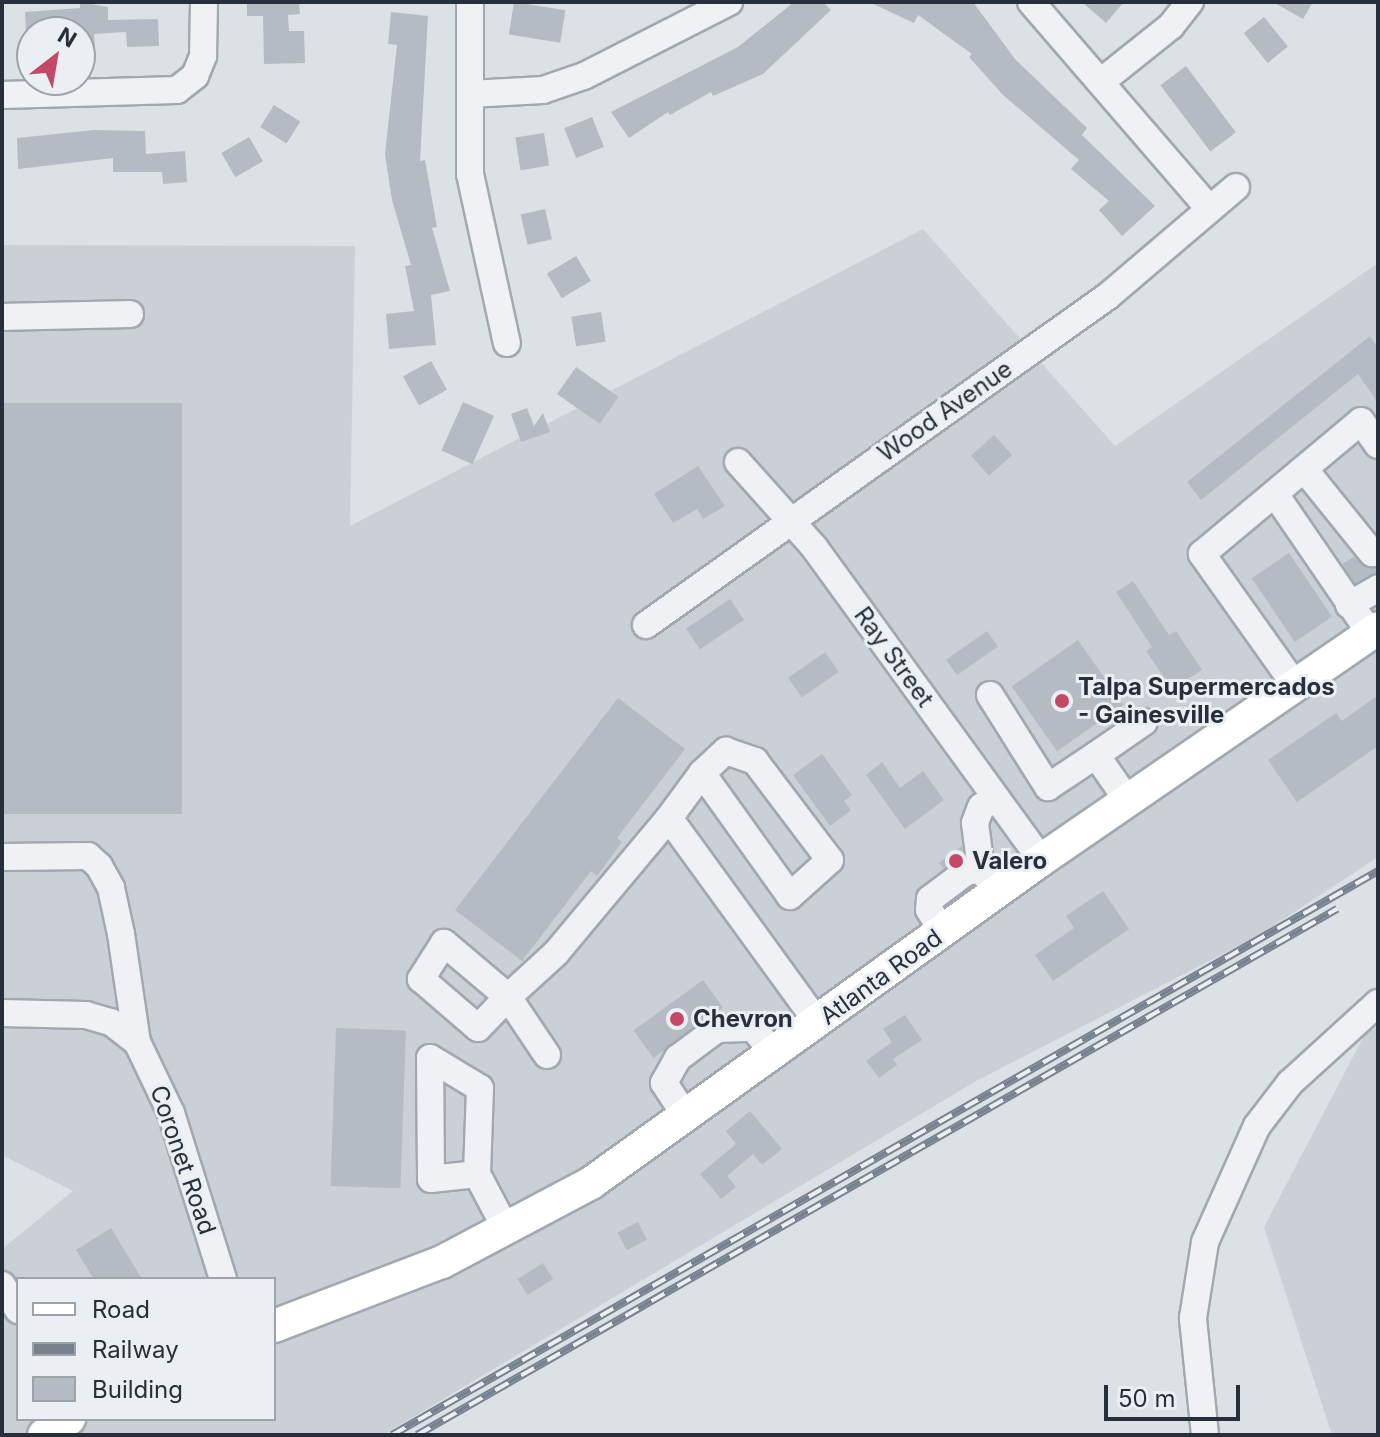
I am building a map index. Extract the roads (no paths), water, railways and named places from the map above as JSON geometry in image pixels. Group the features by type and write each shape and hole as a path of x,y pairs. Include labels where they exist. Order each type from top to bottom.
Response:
{"main road":[{"name":"Atlanta Road","path":"276,1325 442,1262 507,1231 591,1183 687,1118 943,932 989,881 1041,860 1374,631"},
{"path":"44,1435 66,1421"}],"street":[{"path":"2,95 177,90 195,76 203,56 204,2"},
{"path":"470,2 470,174 507,343"},
{"path":"470,94 543,90 584,76 729,2"},
{"path":"1031,2 1207,206"},
{"path":"1102,81 1171,26 1190,2"},
{"name":"Wood Avenue","path":"646,625 1108,296 1207,206 1236,187"},
{"path":"2,317 130,314"},
{"path":"1295,685 1202,554 1361,421 1378,445"},
{"name":"Ray Street","path":"738,462 791,520 1041,860"},
{"path":"1305,470 1372,553"},
{"path":"1275,494 1349,605 1374,631"},
{"path":"1349,605 1378,588"},
{"path":"990,695 1048,787 1144,722"},
{"path":"547,1055 508,997 556,953 669,818 702,773 726,751 755,761 830,860 790,896 702,773"},
{"path":"1096,755 1128,801"},
{"path":"989,881 976,813 996,798"},
{"path":"669,818 818,1023"},
{"path":"2,857 88,856 99,866 111,888 121,934 137,1042"},
{"path":"1205,1435 1193,1318 1205,1242 1257,1126 1290,1083 1378,1003"},
{"path":"2,1013 86,1015 111,1022 137,1042"},
{"path":"687,1118 664,1083 678,1058 717,1029 753,1028 775,1054"},
{"name":"Coronet Road","path":"137,1042 171,1113 222,1277"},
{"path":"477,1174 431,1179 430,1058 480,1088 477,1174 507,1231"},
{"path":"2,1285 16,1309"}],"railway":[{"path":"392,1435 1378,871"},
{"path":"417,1435 1337,909"}],"place":[{"name":"Talpa Supermercados - Gainesville","path":"1062,701"},
{"name":"Valero","path":"956,861"},
{"name":"Chevron","path":"677,1019"}]}
